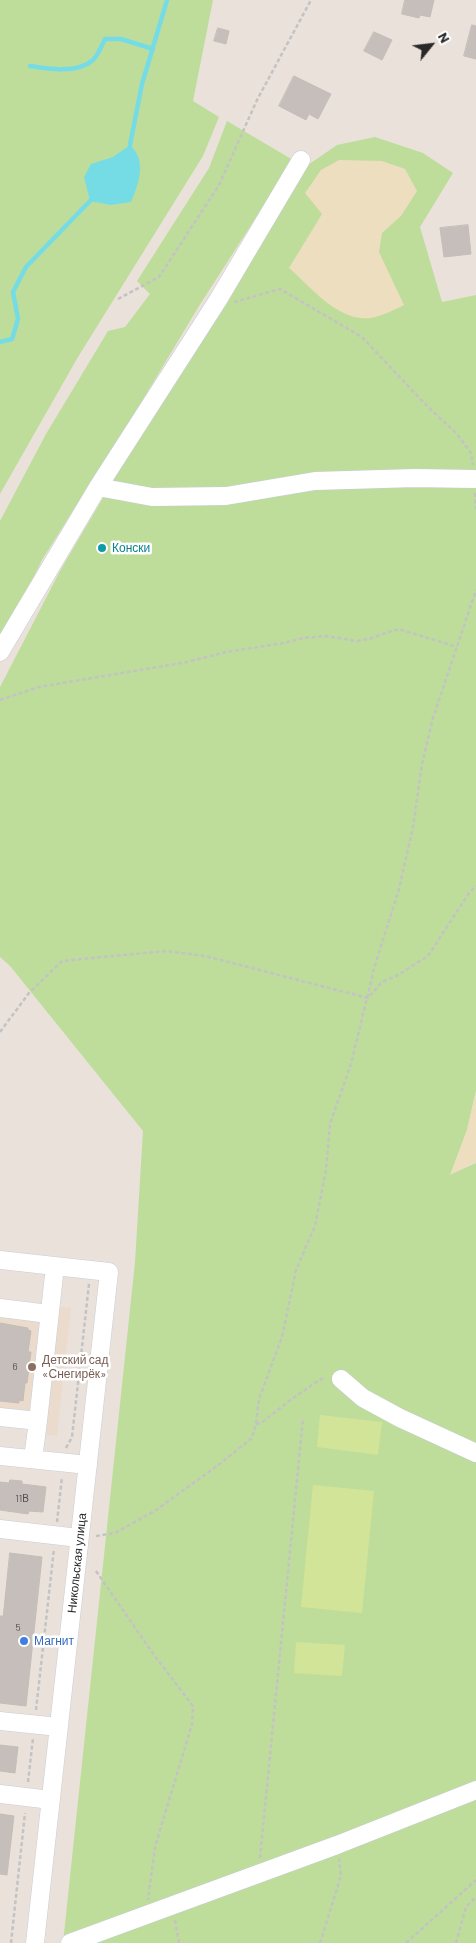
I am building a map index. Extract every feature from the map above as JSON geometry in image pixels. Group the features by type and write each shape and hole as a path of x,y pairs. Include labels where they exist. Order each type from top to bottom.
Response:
{"street":[{"path":"0,652 98,487 218,300 301,160"},
{"path":"98,487 152,497 226,496 316,481 415,478 474,479"},
{"path":"0,1260 91,1270"},
{"path":"33,1459 55,1266"},
{"name":"Никольская улица","path":"35,1943 109,1272 91,1270"},
{"path":"0,1308 49,1314"},
{"path":"341,1379 362,1398 400,1418 476,1453"},
{"path":"0,1417 38,1421"},
{"path":"0,1456 88,1465"},
{"path":"0,1529 79,1538"},
{"path":"0,1720 59,1727"},
{"path":"70,1943 337,1845 476,1790"},
{"path":"0,1794 51,1800"}],"path":[{"path":"118,299 159,277 219,185 258,100 311,0"},
{"path":"218,300 223,305 280,289 362,337 428,408 457,434 471,453 474,479"},
{"path":"79,1538 114,1533 156,1510 252,1438 259,1399 282,1337 296,1270 315,1226 326,1170 330,1124 351,1064 375,965 398,889 413,828 422,764 433,718 476,590"},
{"path":"0,700 39,687 187,662 226,652 284,643 303,638 326,636 357,640 369,639 394,630 402,630 457,646"},
{"path":"368,998 382,982 398,975 428,956 469,893 476,886"},
{"path":"0,1032 29,993 62,961 166,952 195,955 368,998"},
{"path":"56,1535 61,1462 72,1437 91,1270"},
{"path":"258,1874 303,1418"},
{"path":"96,1571 154,1655 193,1706 192,1724 156,1847 146,1914"},
{"path":"320,1943 341,1876 337,1845"},
{"path":"406,1943 476,1880"},
{"path":"456,1943 466,1907 476,1897"},
{"path":"171,1905 179,1943"}],"shaded area":[{"name":"Детский сад «Снегирёк»","path":"0,1300 71,1308 57,1436 27,1432 27,1429 0,1426"}],"green space":[{"path":"0,0 213,0 193,101 219,117 203,156 78,357 0,494"},
{"path":"227,121 293,160 199,306 42,560 0,646 0,521 46,434 108,331 125,327 150,294 137,281 209,168"},
{"path":"375,137 423,153 453,173 420,227 442,302 476,295 476,1091 467,1130 451,1174 476,1163 476,1943 63,1943 135,1262 143,1131 10,966 0,957 0,687 60,571 117,474 305,167 337,145"},
{"path":"320,1415 382,1422 378,1455 317,1447"},
{"path":"313,1485 374,1491 362,1613 301,1607"},
{"path":"296,1642 345,1645 342,1676 294,1673"}],"sand":[{"path":"339,160 382,161 405,169 417,191 401,216 382,233 379,252 404,305 371,318 347,315 336,309 289,268 322,214 305,193 321,170"},
{"path":"476,1091 476,1163 450,1175 467,1130"}],"water":[{"path":"130,145 135,151 140,165 139,180 131,202 111,205 90,201 84,177 91,164 113,157"}],"building":[{"path":"405,0 434,0 430,17 420,15 419,18 402,14"},
{"path":"472,25 476,26 476,59 464,56"},
{"path":"218,28 229,31 226,44 214,41"},
{"path":"374,32 392,40 382,60 364,51"},
{"path":"294,76 331,94 318,119 309,114 306,120 279,106"},
{"path":"468,225 471,254 444,257 440,228"},
{"path":"0,1323 28,1328 31,1331 28,1352 31,1352 27,1383 25,1383 23,1401 19,1400 19,1403 0,1401"},
{"path":"10,1480 22,1481 22,1484 46,1487 43,1512 29,1511 28,1514 0,1510 0,1482 9,1483"},
{"path":"10,1553 42,1557 26,1706 0,1703 0,1616 3,1616"},
{"path":"0,1745 18,1747 15,1773 0,1771"},
{"path":"0,1814 14,1816 7,1875 0,1874"}],"waterway":[{"path":"130,145 142,84 167,0"},
{"path":"30,66 62,69 79,67 93,60 105,39 121,39 153,49"},
{"path":"0,342 12,339 18,319 13,292 26,267 90,201"}],"place":[{"name":"Конски","path":"102,548"},
{"name":"Детский сад «Снегирёк»","path":"32,1367"},
{"name":"Магнит","path":"24,1641"}]}
